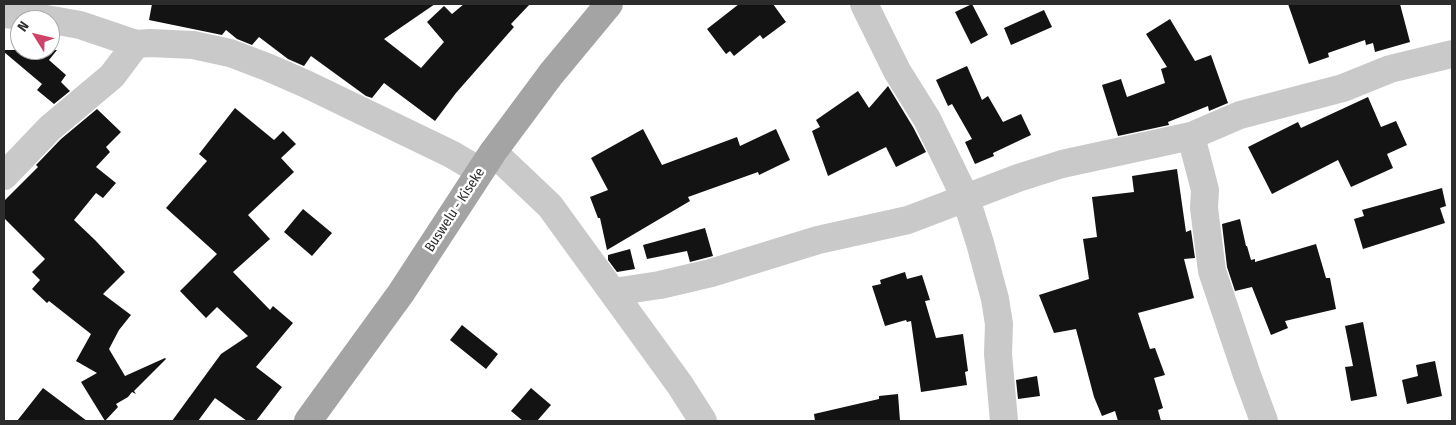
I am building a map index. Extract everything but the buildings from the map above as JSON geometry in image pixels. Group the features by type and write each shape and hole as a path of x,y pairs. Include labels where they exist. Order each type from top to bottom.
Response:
{"main road":[{"name":"Buswelu - Kiseke","path":"308,421 401,293 487,162 551,74 609,4"}],"street":[{"path":"864,4 897,70 927,119 966,199 995,299 999,324 998,354 1004,421"},
{"path":"4,14 80,25 136,44 150,42 193,45 230,53 306,84 451,154 487,162 550,206 680,385 703,421"},
{"path":"4,176 50,128 112,76 136,44"},
{"path":"613,292 660,285 711,274 818,240 908,220 1018,178 1062,164 1191,136 1240,115 1344,88 1390,69 1452,54"},
{"path":"1191,136 1205,190 1204,208 1212,271 1246,376 1264,421"}]}
